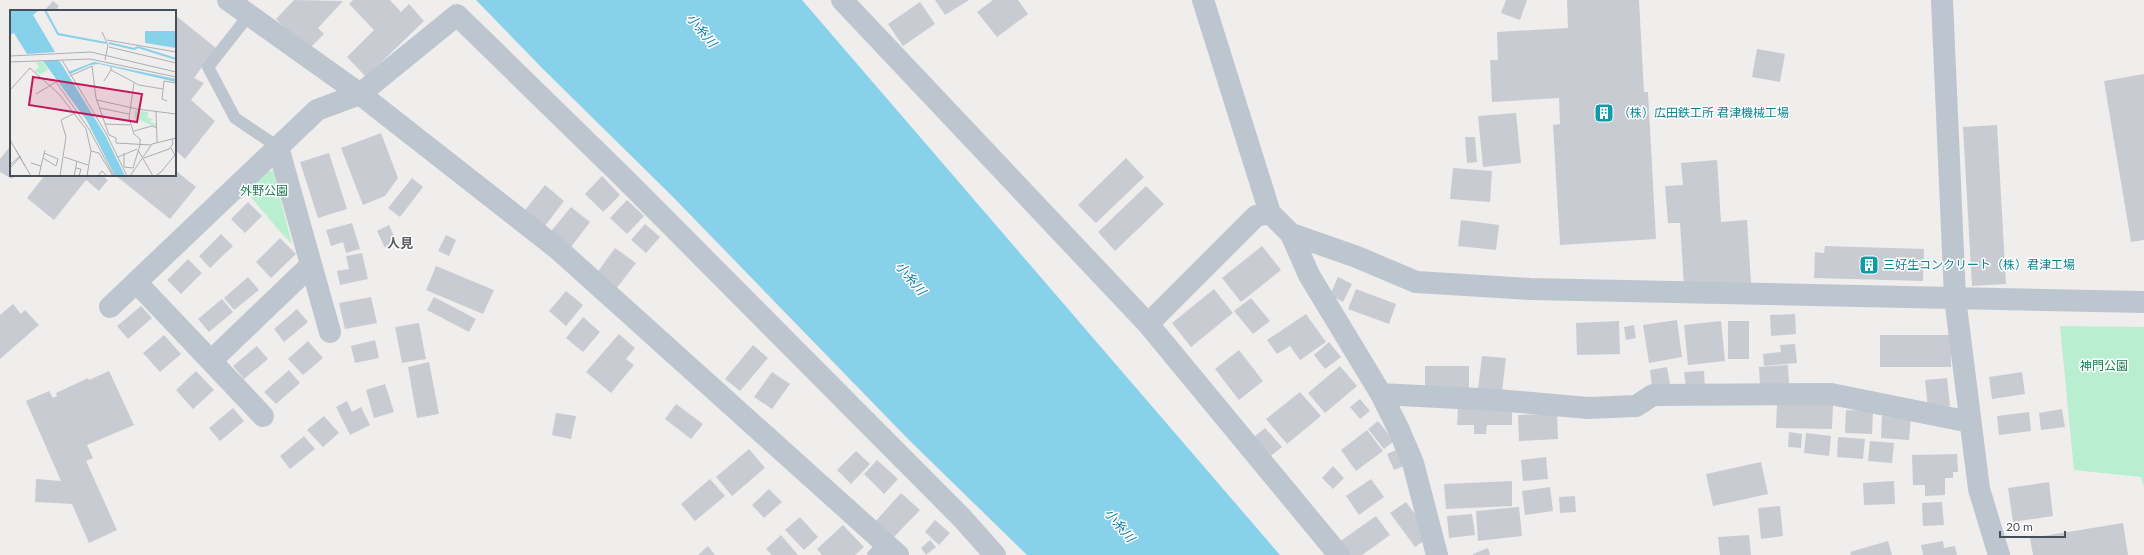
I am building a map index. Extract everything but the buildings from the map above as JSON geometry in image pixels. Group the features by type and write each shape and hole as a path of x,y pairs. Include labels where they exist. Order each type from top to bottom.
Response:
{"street":[{"path":"228,0 360,94 559,250 885,551"},
{"path":"842,0 1148,324 1339,555"},
{"path":"1203,0 1270,213 1291,234 1309,275 1381,394 1413,463 1437,555"},
{"path":"1942,0 1955,298 1979,489 1999,555"},
{"path":"110,307 317,110 360,94 457,15 631,185 962,518 995,555"},
{"path":"278,148 330,332"},
{"path":"1148,324 1256,216 1270,213"},
{"path":"1291,234 1356,257 1416,282 1530,289 2144,302"},
{"path":"211,362 311,265"},
{"path":"136,282 263,416"},
{"path":"1381,394 1497,400 1588,408 1636,406 1654,395 1831,394 1970,422"}],"lane":[{"path":"249,14 208,67 235,118 278,148"}],"green space":[{"name":"外野公園","path":"273,171 292,244 243,189 266,172"},
{"name":"神門公園","path":"2060,326 2144,327 2144,488 2141,477 2074,470"}],"water":[{"name":"小糸川","path":"476,0 802,0 1280,555 1027,555 909,440 673,197 543,69"}],"place":[{"name":"（株）広田鉄工所 君津機械工場","path":"1604,113"},
{"name":"三好生コンクリート（株）君津工場","path":"1869,265"}],"district":[{"name":"人見","path":"400,243"}]}
